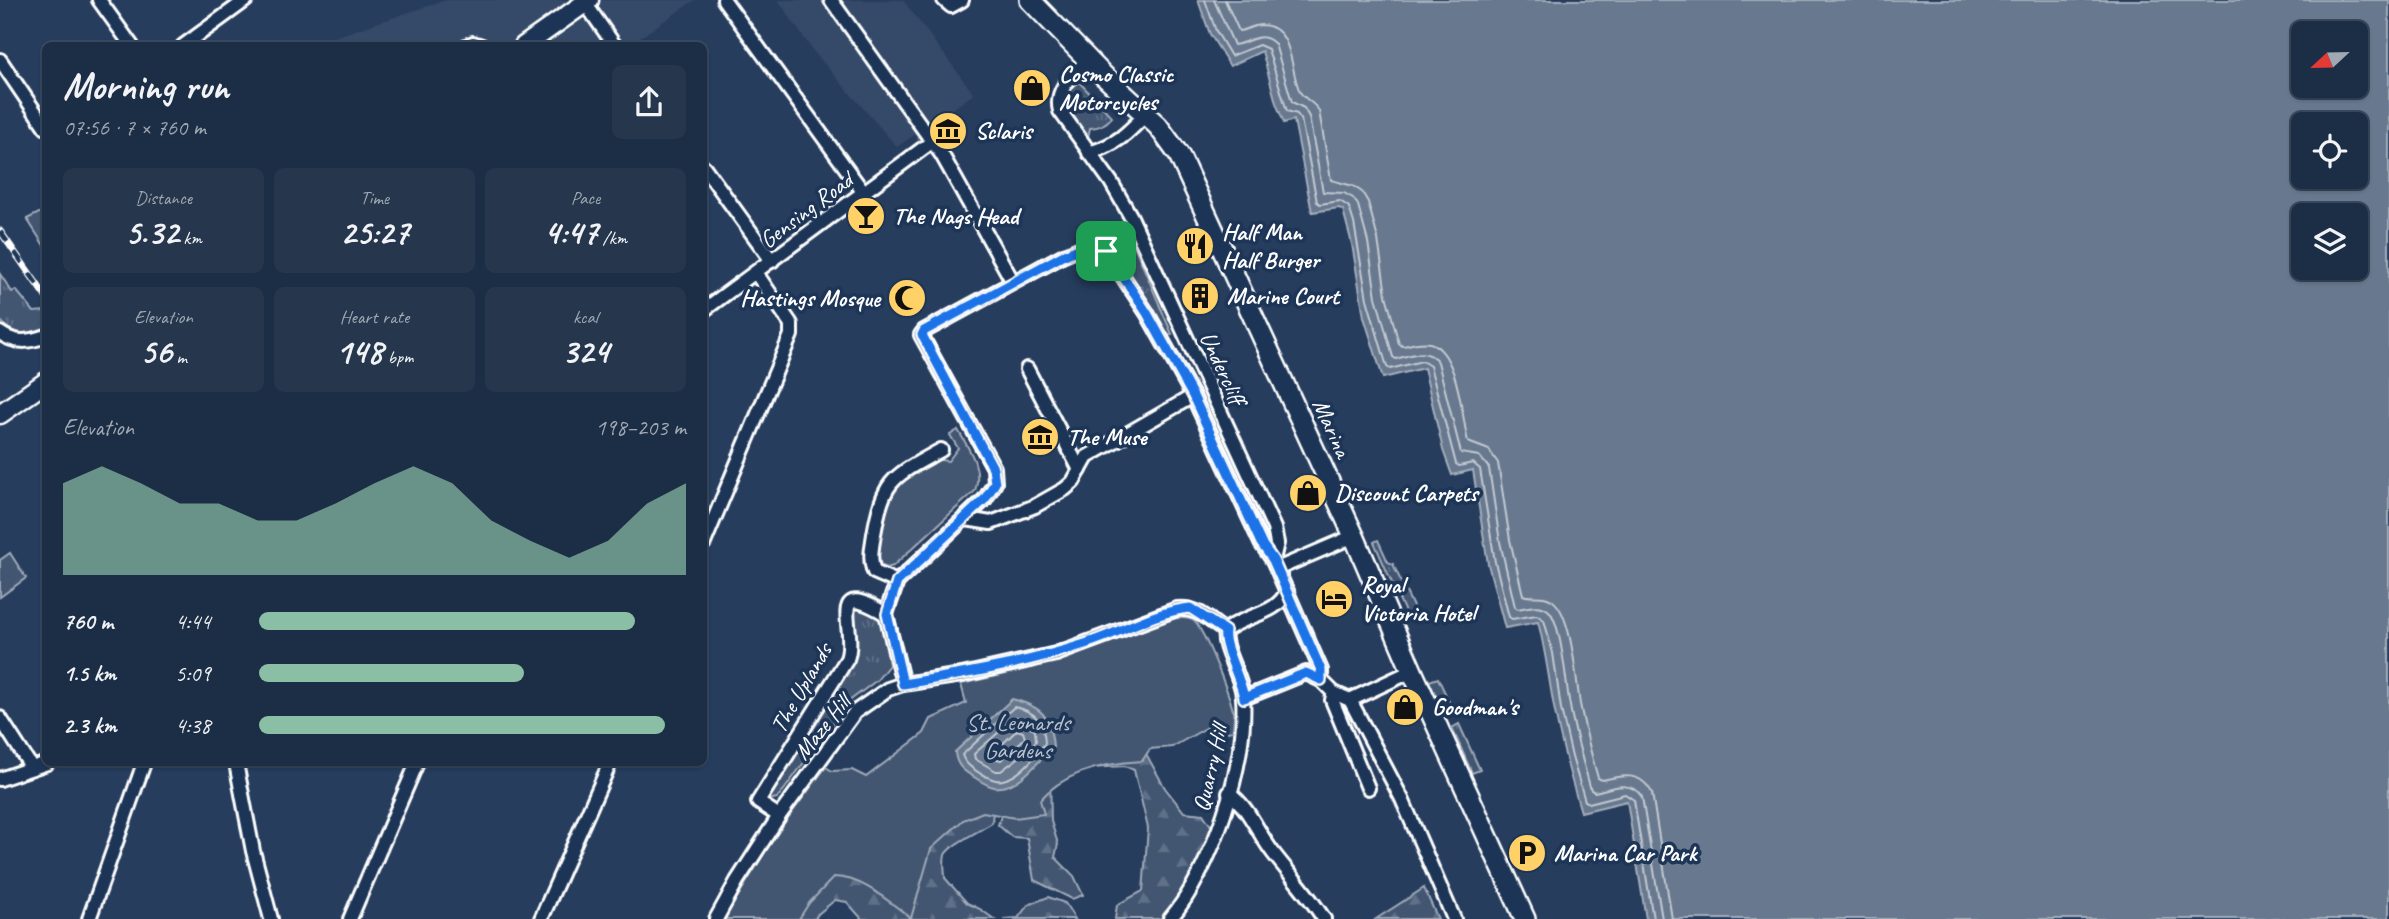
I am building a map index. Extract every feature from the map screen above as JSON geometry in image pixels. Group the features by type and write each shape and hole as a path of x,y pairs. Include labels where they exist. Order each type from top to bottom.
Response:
{"highway":[{"name":"Marina","path":"1030,0 1169,138 1189,175 1354,536 1524,919"}],"main road":[{"path":"530,42 587,1"},
{"path":"0,414 42,385"}],"street":[{"path":"99,0 129,42"},
{"path":"188,42 246,0"},
{"path":"724,0 864,193"},
{"path":"831,0 933,141 1013,282"},
{"path":"944,0 951,6 962,0"},
{"path":"587,1 613,42"},
{"name":"Undercliff","path":"1088,60 1062,90 1058,103 1063,118 1111,181 1131,217 1274,527 1277,543 1275,564"},
{"path":"0,61 42,122"},
{"path":"1089,153 1111,146 1146,114"},
{"name":"Gensing Road","path":"707,308 933,141"},
{"path":"707,171 772,261"},
{"path":"903,684 887,614 897,582 966,519 992,491 995,483 993,468 922,335 924,331 1082,246 1097,246 1106,251 1147,313 1193,396 1261,543 1275,564 1321,670 1321,680 1334,694 1350,700 1402,799 1454,919"},
{"path":"707,536 791,335 791,324 756,273"},
{"path":"0,333 18,342 42,338"},
{"path":"1027,369 1080,470"},
{"path":"966,519 991,523 1020,513 1065,489 1087,457 1193,396"},
{"path":"897,582 874,572 870,561 880,503 889,485 898,475 942,450"},
{"path":"1275,564 1354,536"},
{"path":"1244,698 1238,674 1224,641 1225,631 1276,606 1284,600 1287,591"},
{"name":"The Uplands","path":"779,816 758,802 847,659 851,649 846,617 848,607 857,601 864,601 887,614"},
{"name":"Maze Hill","path":"716,919 779,816 855,712 888,690 903,684 962,675 1055,653 1092,642 1177,609 1190,608 1199,612 1225,631"},
{"path":"1350,700 1412,671"},
{"name":"Quarry Hill","path":"1170,919 1200,876 1216,836 1242,740 1244,698 1306,673 1321,680"},
{"path":"1334,694 1332,700 1368,788"},
{"path":"0,718 32,768"},
{"path":"0,779 42,765"},
{"path":"89,919 143,766"},
{"path":"237,766 253,851 271,919"},
{"path":"350,919 414,766"},
{"path":"541,919 609,766"},
{"path":"1229,793 1240,800 1272,853 1312,900 1324,919"}],"shaded area":[{"path":"446,0 695,0 633,42 319,42"},
{"path":"778,0 903,0 974,94 897,147 813,51"}],"green space":[{"path":"1079,82 1112,117 1102,125 1090,128 1087,141 1071,119 1066,104 1071,89"},
{"path":"42,212 42,242 27,219"},
{"path":"1127,229 1172,334 1168,336 1108,239"},
{"path":"0,274 12,292 16,290 34,312 42,311 42,330 32,333 15,332 0,320"},
{"path":"958,430 976,467 975,491 893,566 882,566 877,557 893,491 901,480 931,459 948,461 958,448 950,435"},
{"path":"1378,540 1388,562 1393,564 1415,611 1407,617 1374,542"},
{"path":"10,553 26,578 0,597 0,560"},
{"path":"860,604 877,612 889,665 877,680 848,702 784,790 777,798 768,800 766,796 852,658 851,608"},
{"name":"St. Leonards Gardens","path":"1188,618 1199,627 1232,706 1233,731 1228,732 1224,726 1215,723 1172,747 1150,749 1142,761 1114,764 1074,775 1050,790 1040,800 1044,814 1015,818 983,812 963,820 931,849 911,918 865,886 845,878 834,877 809,903 799,919 724,919 776,834 826,767 832,771 852,770 866,777 924,733 931,719 966,703 961,684 1036,667 1159,622"},
{"path":"1438,678 1453,710 1444,714 1429,681"},
{"path":"1203,723 1145,752 1165,788 1184,812 1203,814 1213,829 1203,855 1186,888 1160,919 1115,919 1117,905 1143,891 1148,828 1134,770 1125,766 1071,769"},
{"path":"1459,724 1480,770 1472,773 1452,728"},
{"path":"1050,771 1051,821 1058,844 1055,857 1074,876 1083,895 1072,899 1034,880 1027,838 1012,837 998,825 1006,801"},
{"path":"994,796 992,823 952,847 945,855 944,863 945,878 967,903 994,919 862,919 847,902 835,900 815,919 727,919"},
{"path":"1424,888 1438,919 1376,919"},
{"path":"1048,897 1065,903 1075,919 1003,919 1018,918 1028,905"}],"water":[{"path":"1198,0 2389,0 2389,919 1646,919 1627,801 1581,812 1558,725 1538,622 1505,628 1488,564 1473,470 1452,475 1443,450 1424,368 1383,378 1364,317 1352,244 1343,210 1339,208 1312,212 1294,120 1284,123 1262,51 1230,66 1210,34"},
{"path":"1012,699 1038,709 1043,714 1050,727 1053,746 1019,780 1003,787 994,787 963,770 955,752"}],"railway":[{"path":"0,231 42,291"}],"place":[{"name":"Cosmo Classic Motorcycles","path":"1032,88"},
{"name":"Sclaris","path":"948,131"},
{"name":"The Nags Head","path":"866,216"},
{"name":"Half Man Half Burger","path":"1195,246"},
{"name":"Marine Court","path":"1200,296"},
{"name":"Hastings Mosque","path":"907,298"},
{"name":"The Muse","path":"1040,437"},
{"name":"Discount Carpets","path":"1308,493"},
{"name":"Royal Victoria Hotel","path":"1334,599"},
{"name":"Goodman's","path":"1405,707"},
{"name":"Marina Car Park","path":"1527,853"}],"route":[{"path":"1090,244 1106,251 1147,313 1193,396 1261,543 1273,560 1321,670 1321,680 1306,673 1244,698 1238,674 1224,641 1225,631 1190,608 1163,613 1092,642 1022,662 903,684 887,614 897,582 966,519 992,491 995,483 993,468 922,335 924,331 1082,246 1090,244"}]}
